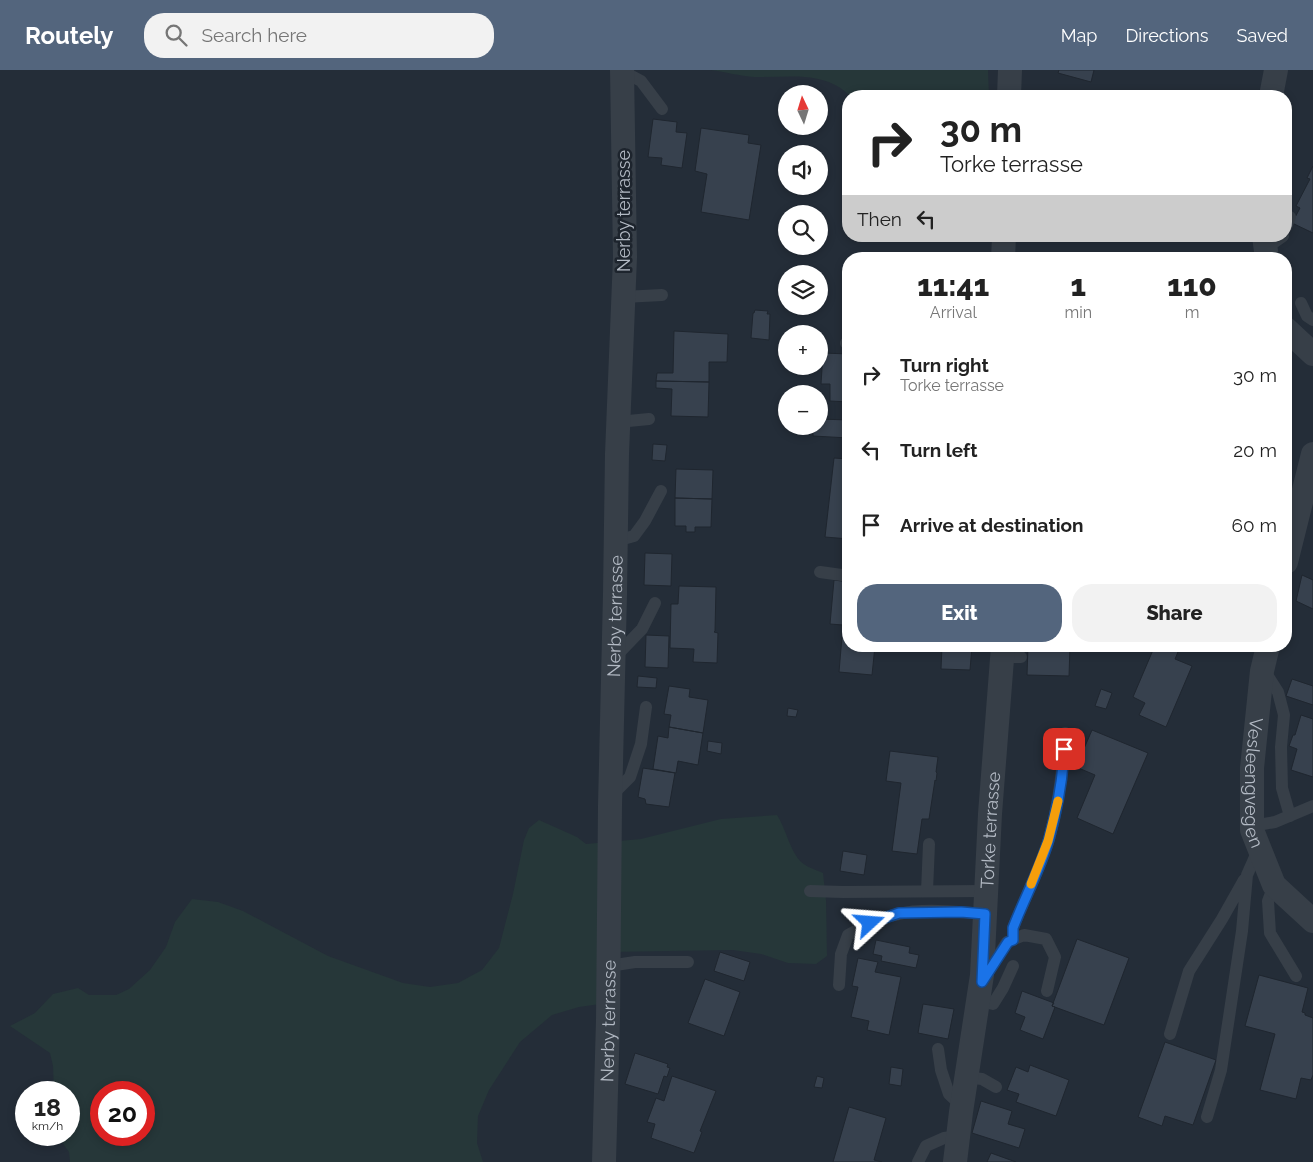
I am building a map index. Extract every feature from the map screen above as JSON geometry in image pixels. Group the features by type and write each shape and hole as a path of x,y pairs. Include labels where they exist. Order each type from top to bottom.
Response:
{"street":[{"name":"Nerby terrasse","path":"604,1162 618,422 624,257 622,70"},
{"path":"1008,90 1010,70"},
{"path":"1272,90 1276,70"},
{"path":"1292,538 1313,454"},
{"name":"Torke terrasse","path":"955,1162 980,991 990,814 1009,653"},
{"name":"Vesleengvegen","path":"1265,653 1252,768 1252,830 1274,884"},
{"path":"1274,884 1313,922"}],"lane":[{"path":"622,70 641,81 662,109"},
{"path":"623,297 662,295"},
{"path":"1301,303 1307,316 1313,320"},
{"path":"618,422 649,419"},
{"path":"616,541 634,536 645,521 661,491"},
{"path":"820,572 842,575"},
{"path":"614,658 642,628 655,603"},
{"path":"1265,653 1284,715 1280,747 1282,788 1290,816"},
{"path":"610,798 630,778 641,744 646,707"},
{"path":"1013,940 1013,928 1048,841 1064,765 1065,733"},
{"path":"1252,826 1276,822 1313,806"},
{"path":"927,891 929,844"},
{"path":"1170,1034 1189,971 1222,919 1247,875 1259,848"},
{"path":"1207,1117 1221,1070 1242,931 1247,875"},
{"path":"1274,884 1268,901 1270,933 1296,976"},
{"path":"810,891 986,891"},
{"path":"839,984 841,954 848,936 870,923 899,913 961,912 985,914"},
{"path":"1013,966 993,1004 980,991 1008,942 1024,935 1046,939 1055,957 1047,991"},
{"path":"609,966 635,962 688,962"},
{"path":"938,1049 941,1070 949,1094 962,1106"},
{"path":"966,1077 982,1079 996,1087"},
{"path":"918,1162 926,1146 944,1138 958,1136"}],"shaded area":[{"path":"711,70 988,70 989,90 842,90 829,82 805,77 743,76"},
{"path":"777,815 797,857 801,862 823,873 826,900 827,956 816,964 788,963 761,954 733,950 607,952 607,1003 579,1007 552,1015 520,1042 489,1090 478,1116 477,1143 483,1162 70,1162 69,1152 65,1146 80,1146 80,1081 54,1081 50,1053 10,1026 35,1013 53,994 78,988 89,995 116,995 129,989 150,970 166,947 175,922 192,899 218,902 243,911 328,956 403,983 430,987 458,983 482,970 499,948 524,840 529,828 539,820 577,837 586,844 641,839 721,819"}],"building":[{"path":"1059,70 1094,70 1091,82 1058,73"},
{"path":"653,119 677,122 676,132 687,133 682,168 661,165 662,158 648,157"},
{"path":"701,128 749,135 748,143 761,145 749,220 701,212 707,174 695,171"},
{"path":"1313,166 1313,233 1292,223 1300,208 1296,206 1310,179 1307,178"},
{"path":"755,310 768,311 767,314 770,314 769,340 751,338 753,313"},
{"path":"674,331 728,334 727,362 709,362 709,382 656,381 657,373 673,373"},
{"path":"828,353 842,354 842,402 830,401 830,384 821,384 822,375 828,375"},
{"path":"656,381 709,382 708,417 671,416 672,389 656,388"},
{"path":"828,419 842,420 842,438 813,436 828,435"},
{"path":"653,444 667,445 665,461 652,460"},
{"path":"834,458 842,459 842,538 825,537"},
{"path":"676,469 713,470 712,499 675,498"},
{"path":"675,498 712,499 711,527 695,527 695,532 686,532 686,526 675,526"},
{"path":"645,553 672,554 671,586 644,585"},
{"path":"1302,575 1313,580 1313,609 1296,601"},
{"path":"834,580 842,581 842,625 830,624"},
{"path":"679,586 716,587 714,632 718,633 717,663 693,662 694,649 670,648 671,604 678,604"},
{"path":"646,635 669,636 668,668 645,667"},
{"path":"842,637 842,652 874,652 872,675 839,672"},
{"path":"942,652 972,652 970,670 941,669"},
{"path":"1028,652 1070,652 1069,676 1027,675"},
{"path":"1152,652 1178,652 1175,659 1192,666 1166,727 1139,715 1145,703 1133,697"},
{"path":"638,676 657,678 656,688 637,687"},
{"path":"1292,679 1313,686 1313,705 1286,696"},
{"path":"669,686 690,689 689,697 708,700 703,733 669,727 671,715 664,714"},
{"path":"1101,689 1112,693 1106,709 1095,706"},
{"path":"788,708 798,710 796,717 787,716"},
{"path":"1301,715 1313,719 1313,777 1291,770 1297,749 1289,746 1293,735 1295,735"},
{"path":"669,727 703,733 698,765 678,761 676,773 653,769 658,736 668,738"},
{"path":"1092,730 1148,753 1113,834 1077,818 1095,775 1076,767"},
{"path":"708,741 722,743 721,754 707,751"},
{"path":"890,751 938,757 929,819 922,819 917,854 892,851 901,783 886,781"},
{"path":"643,768 675,773 669,807 646,804 645,799 638,797"},
{"path":"843,851 867,855 864,875 840,871"},
{"path":"1077,939 1129,958 1104,1025 1052,1006"},
{"path":"876,940 910,947 909,953 919,955 916,968 881,961 882,956 873,954"},
{"path":"720,952 750,962 744,981 714,971"},
{"path":"858,958 878,962 875,972 901,977 889,1035 867,1030 869,1021 851,1017 858,987 852,986"},
{"path":"1259,975 1308,988 1302,1012 1313,1018 1313,1075 1311,1080 1301,1078 1296,1099 1260,1090 1275,1034 1245,1026"},
{"path":"705,979 740,992 724,1036 688,1023"},
{"path":"1022,991 1054,1003 1052,1006 1055,1007 1043,1039 1020,1030 1025,1017 1015,1013"},
{"path":"923,1004 954,1009 948,1039 918,1033"},
{"path":"1165,1042 1216,1060 1193,1125 1165,1116 1162,1126 1138,1117"},
{"path":"635,1053 668,1064 667,1067 670,1068 667,1077 664,1076 658,1094 625,1084"},
{"path":"1030,1065 1069,1080 1056,1116 1016,1102 1019,1094 1007,1090 1016,1067 1028,1072"},
{"path":"891,1067 903,1069 901,1086 889,1084"},
{"path":"672,1076 716,1091 700,1131 702,1132 694,1153 651,1138 655,1124 647,1122 656,1098 664,1101"},
{"path":"817,1076 824,1078 822,1088 814,1087"},
{"path":"981,1101 1012,1111 1008,1124 1025,1129 1019,1148 972,1133"},
{"path":"849,1107 886,1118 874,1160 882,1162 833,1162"},
{"path":"991,1153 1016,1162 987,1162"}],"slow traffic":[{"path":"1031,884 1048,841 1058,801"}],"route":[{"path":"870,923 899,913 961,912 985,914 982,982 1008,942 1013,940 1013,928 1048,841 1064,765 1064,749"}]}
